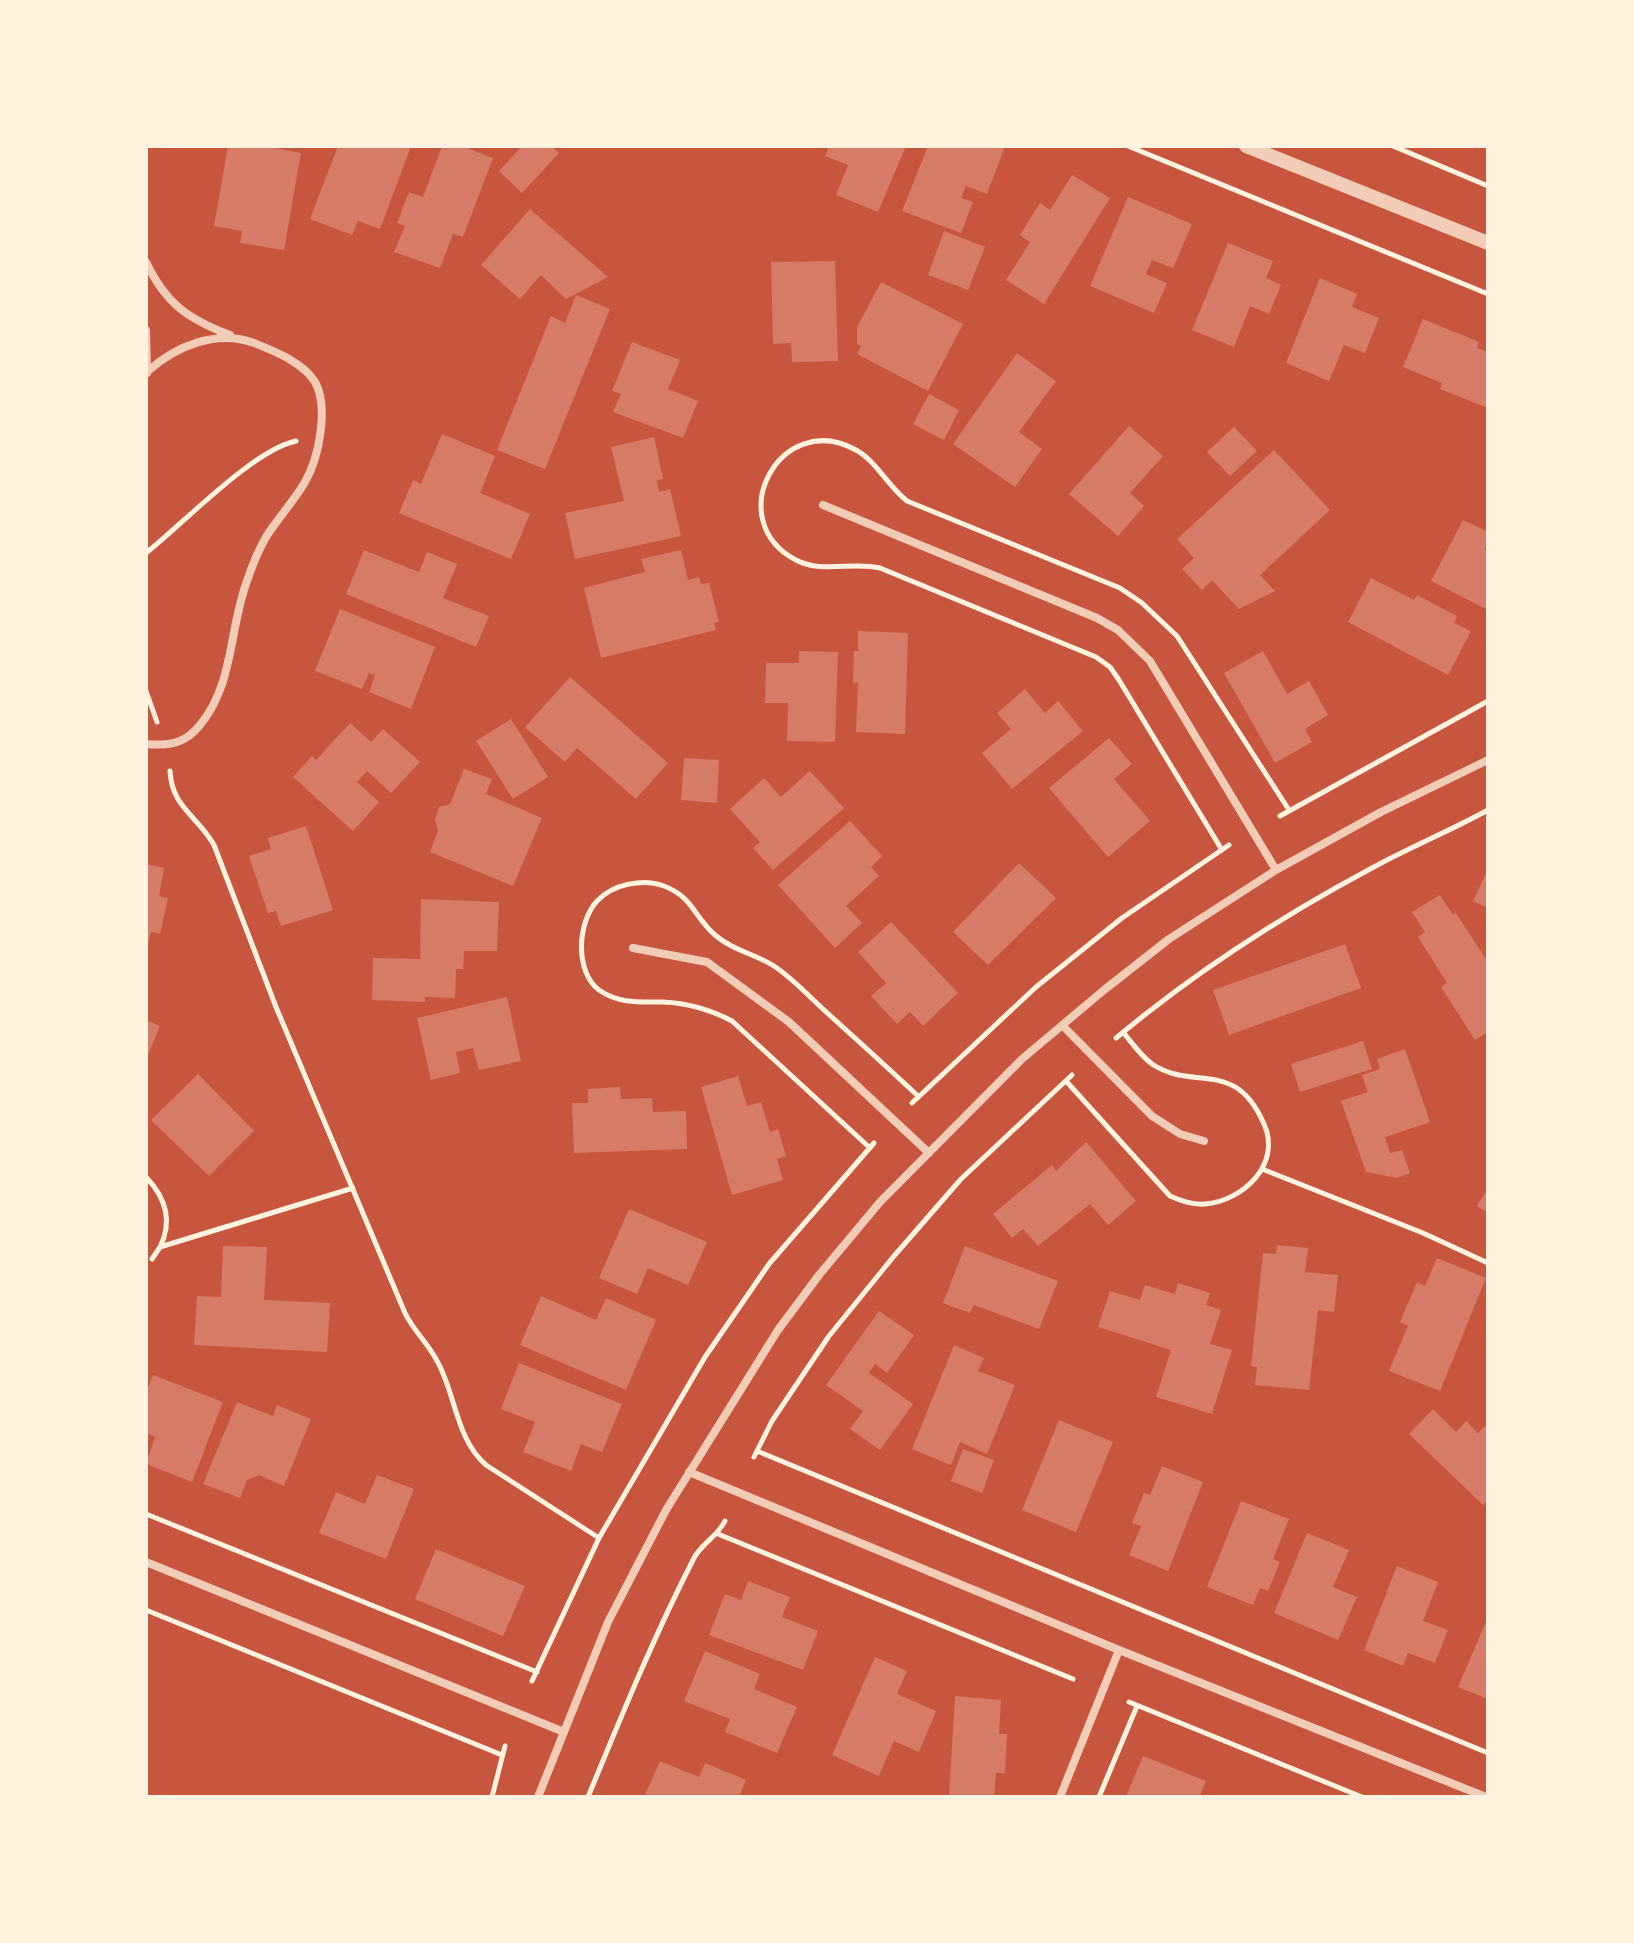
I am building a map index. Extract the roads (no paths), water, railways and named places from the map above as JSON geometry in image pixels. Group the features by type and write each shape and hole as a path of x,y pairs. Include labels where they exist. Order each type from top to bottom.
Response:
{"street":[{"path":"1246,146 1488,243"},
{"path":"146,262 162,289 188,316 288,358 308,374 319,396 320,436 306,480 256,557 239,605 223,682 207,717 191,736 181,742 146,744"},
{"path":"146,330 147,373"},
{"path":"147,373 167,356 189,345 236,337"},
{"path":"823,505 1097,618 1118,630 1150,661 1276,870"},
{"path":"538,1797 608,1622 666,1510 751,1369 819,1275 880,1202 1022,1059 1180,931 1276,870 1381,812 1488,760"},
{"path":"633,948 707,962 789,1022 929,1153"},
{"path":"1062,1025 1152,1116 1180,1134 1204,1141"},
{"path":"689,1472 1119,1650 1486,1797"},
{"path":"146,1562 564,1732"},
{"path":"1060,1797 1119,1650"}]}
